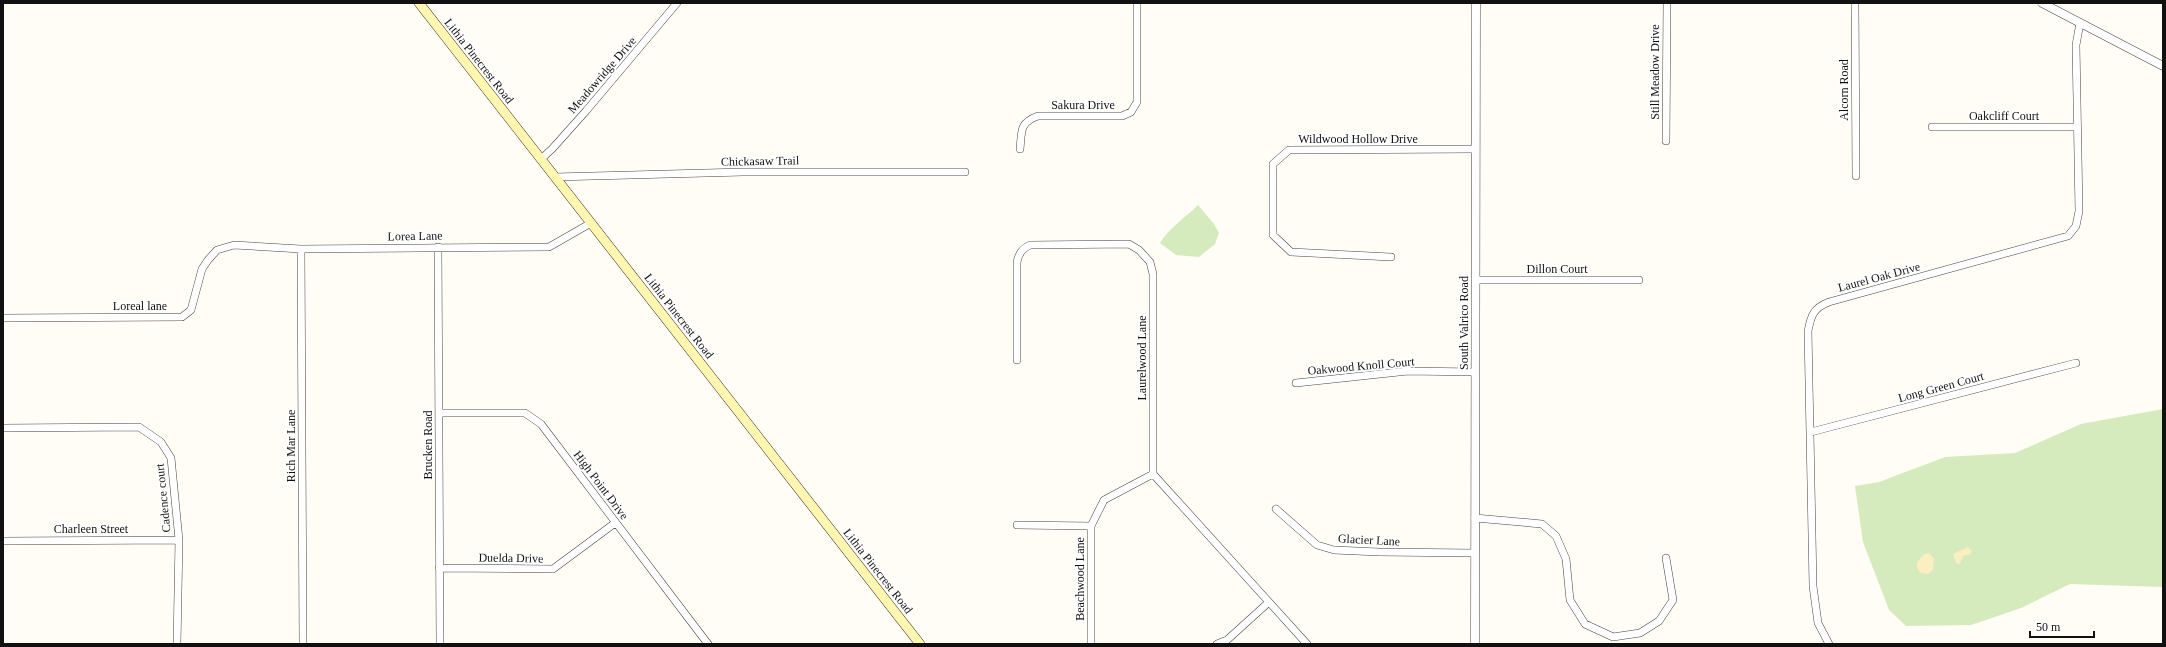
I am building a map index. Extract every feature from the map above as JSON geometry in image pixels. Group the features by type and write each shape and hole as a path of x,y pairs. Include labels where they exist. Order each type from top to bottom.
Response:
{"main road":[{"name":"Lithia Pinecrest Road","path":"419,3 920,644"}],"street":[{"name":"Meadowridge Drive","path":"541,159 586,111 677,3"},
{"name":"Sakura Drive","path":"1020,149 1022,128 1027,120 1038,116 1122,116 1131,112 1136,102 1137,3"},
{"name":"South Valrico Road","path":"1475,644 1476,3"},
{"name":"Still Meadow Drive","path":"1666,141 1667,3"},
{"name":"Alcorn Road","path":"1855,3 1856,176"},
{"path":"2046,4 2163,66"},
{"name":"Laurel Oak Drive","path":"1829,644 1818,623 1812,586 1811,432 1808,331 1815,308 1829,302 2068,236 2076,226 2079,211 2076,127 2076,45 2080,23"},
{"name":"Oakcliff Court","path":"1932,128 2076,127"},
{"name":"Wildwood Hollow Drive","path":"1391,257 1291,252 1273,235 1273,164 1289,150 1475,149"},
{"name":"Chickasaw Trail","path":"555,177 751,172 965,172"},
{"name":"Lorea Lane","path":"234,245 301,249 549,247 591,223"},
{"name":"Laurelwood Lane","path":"1017,360 1017,262 1024,248 1030,245 1129,244 1139,250 1150,262 1153,274 1153,474"},
{"name":"Loreal lane","path":"3,318 182,317 191,310 202,269 208,260 217,250 234,245"},
{"name":"Brucken Road","path":"438,247 440,644"},
{"name":"Rich Mar Lane","path":"301,249 303,644"},
{"name":"Dillon Court","path":"1476,280 1639,280"},
{"name":"Long Green Court","path":"1811,432 2076,364"},
{"name":"Oakwood Knoll Court","path":"1296,383 1408,371 1475,372"},
{"name":"High Point Drive","path":"438,413 525,413 541,424 708,644"},
{"name":"Cadence court","path":"3,428 139,426 161,442 171,458 179,540 177,644"},
{"path":"1153,474 1307,644"},
{"name":"Beachwood Lane","path":"1091,644 1091,526 1104,500 1153,474"},
{"name":"Glacier Lane","path":"1276,509 1317,545 1334,550 1475,553"},
{"path":"1475,518 1542,524 1556,536 1566,559 1570,600 1586,624 1613,637 1640,633 1659,621 1673,600 1666,558"},
{"name":"Duelda Drive","path":"439,568 553,569 615,523"},
{"path":"1017,525 1091,526"},
{"name":"Charleen Street","path":"3,541 179,540"},
{"path":"1217,644 1227,640 1269,602"}],"green space":[{"path":"1198,205 1214,224 1219,233 1215,244 1199,257 1176,255 1160,243 1173,228"},
{"path":"2163,409 2163,587 2070,584 2021,608 1971,625 1906,626 1889,610 1863,542 1855,486 1879,482 1945,457 2015,453 2081,424"}],"sand":[{"path":"1968,547 1971,550 1971,554 1963,556 1960,564 1956,563 1953,554"},
{"path":"1929,553 1934,559 1933,570 1928,574 1921,573 1917,568 1917,562 1924,554"}]}
